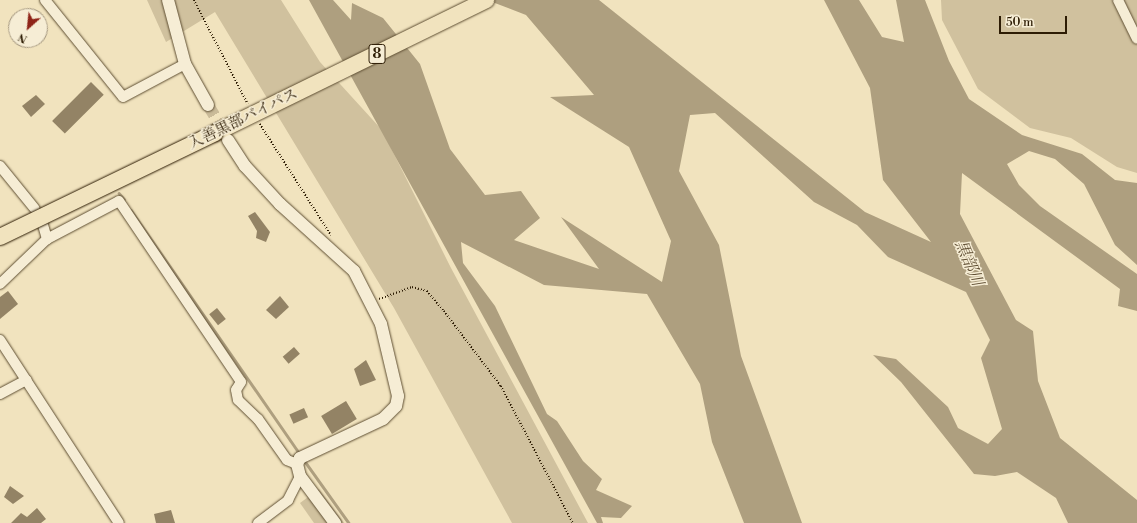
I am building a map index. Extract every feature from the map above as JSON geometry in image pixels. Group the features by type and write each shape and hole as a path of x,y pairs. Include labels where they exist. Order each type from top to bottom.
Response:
{"highway":[{"name":"入善黒部バイパス","path":"0,237 221,136 259,112 486,0"}],"street":[{"path":"45,0 123,97 185,64"},
{"path":"168,0 185,64 208,105"},
{"path":"1118,0 1137,39"},
{"path":"221,136 245,166 280,204 354,271 371,301 396,388 396,406 383,419 300,458 296,464"},
{"path":"0,166 35,209"},
{"path":"0,284 47,240 119,201 241,382 236,390 238,400 258,419 287,460 296,464 300,476 335,523"},
{"path":"43,225 47,240"},
{"path":"0,340 120,523"},
{"path":"0,394 26,380"},
{"path":"258,523 288,500 300,476"}],"path":[{"path":"194,0 332,237"},
{"path":"371,301 412,287 427,291 475,348 500,386 573,523"}],"shaded area":[{"path":"147,0 281,0 320,62 382,130 451,268 588,523 512,523 394,308 215,12 166,42"},
{"path":"941,0 1137,0 1137,173 1117,167 1071,138 1030,128 978,89 942,20"},
{"path":"319,489 344,523 314,523 300,503"}],"water":[{"name":"黒部川","path":"309,0 333,0 351,20 352,3 383,18 420,64 450,149 485,195 521,191 540,218 514,240 599,269 561,217 662,282 671,241 629,147 550,97 594,95 526,15 487,0 599,0 865,212 931,242 883,180 870,88 824,0 859,0 882,37 904,42 896,0 925,0 949,61 969,99 1022,135 1082,154 1115,180 1137,183 1137,265 1115,245 1084,184 1055,159 1029,151 1007,164 1019,185 1040,206 1137,274 1137,311 1118,306 1120,289 962,173 960,214 1016,320 1033,331 1038,381 1060,438 1137,500 1137,523 1068,523 1056,498 1017,472 995,476 974,474 901,382 873,355 896,359 948,407 958,428 988,444 1002,429 981,358 990,340 966,292 888,257 857,225 814,202 715,113 690,115 679,171 719,245 741,356 802,523 744,523 712,442 700,384 647,294 544,285 461,242 463,263 495,306 547,414 557,421 583,461 602,479 596,490 632,506 621,518 601,517 603,523 597,523"}],"building":[{"path":"91,82 104,95 65,134 52,121"},
{"path":"36,95 45,104 31,117 22,106"},
{"path":"255,212 270,232 266,242 256,238 257,231 248,216"},
{"path":"8,291 18,304 0,319 0,297"},
{"path":"280,296 289,307 276,319 266,310"},
{"path":"217,308 226,319 218,325 209,314"},
{"path":"294,347 300,354 289,364 283,357"},
{"path":"366,360 376,380 360,386 354,369"},
{"path":"346,401 357,419 332,434 321,416"},
{"path":"304,408 308,417 293,424 289,415"},
{"path":"10,486 24,496 13,504 4,497"},
{"path":"37,508 46,519 41,523 11,523 21,513 27,517"},
{"path":"171,510 175,523 156,523 154,514"}],"waterway":[{"path":"119,193 124,199"},
{"path":"131,210 300,454"},
{"path":"304,460 349,523"}],"tunnel":[{"path":"208,105 226,135"}]}
